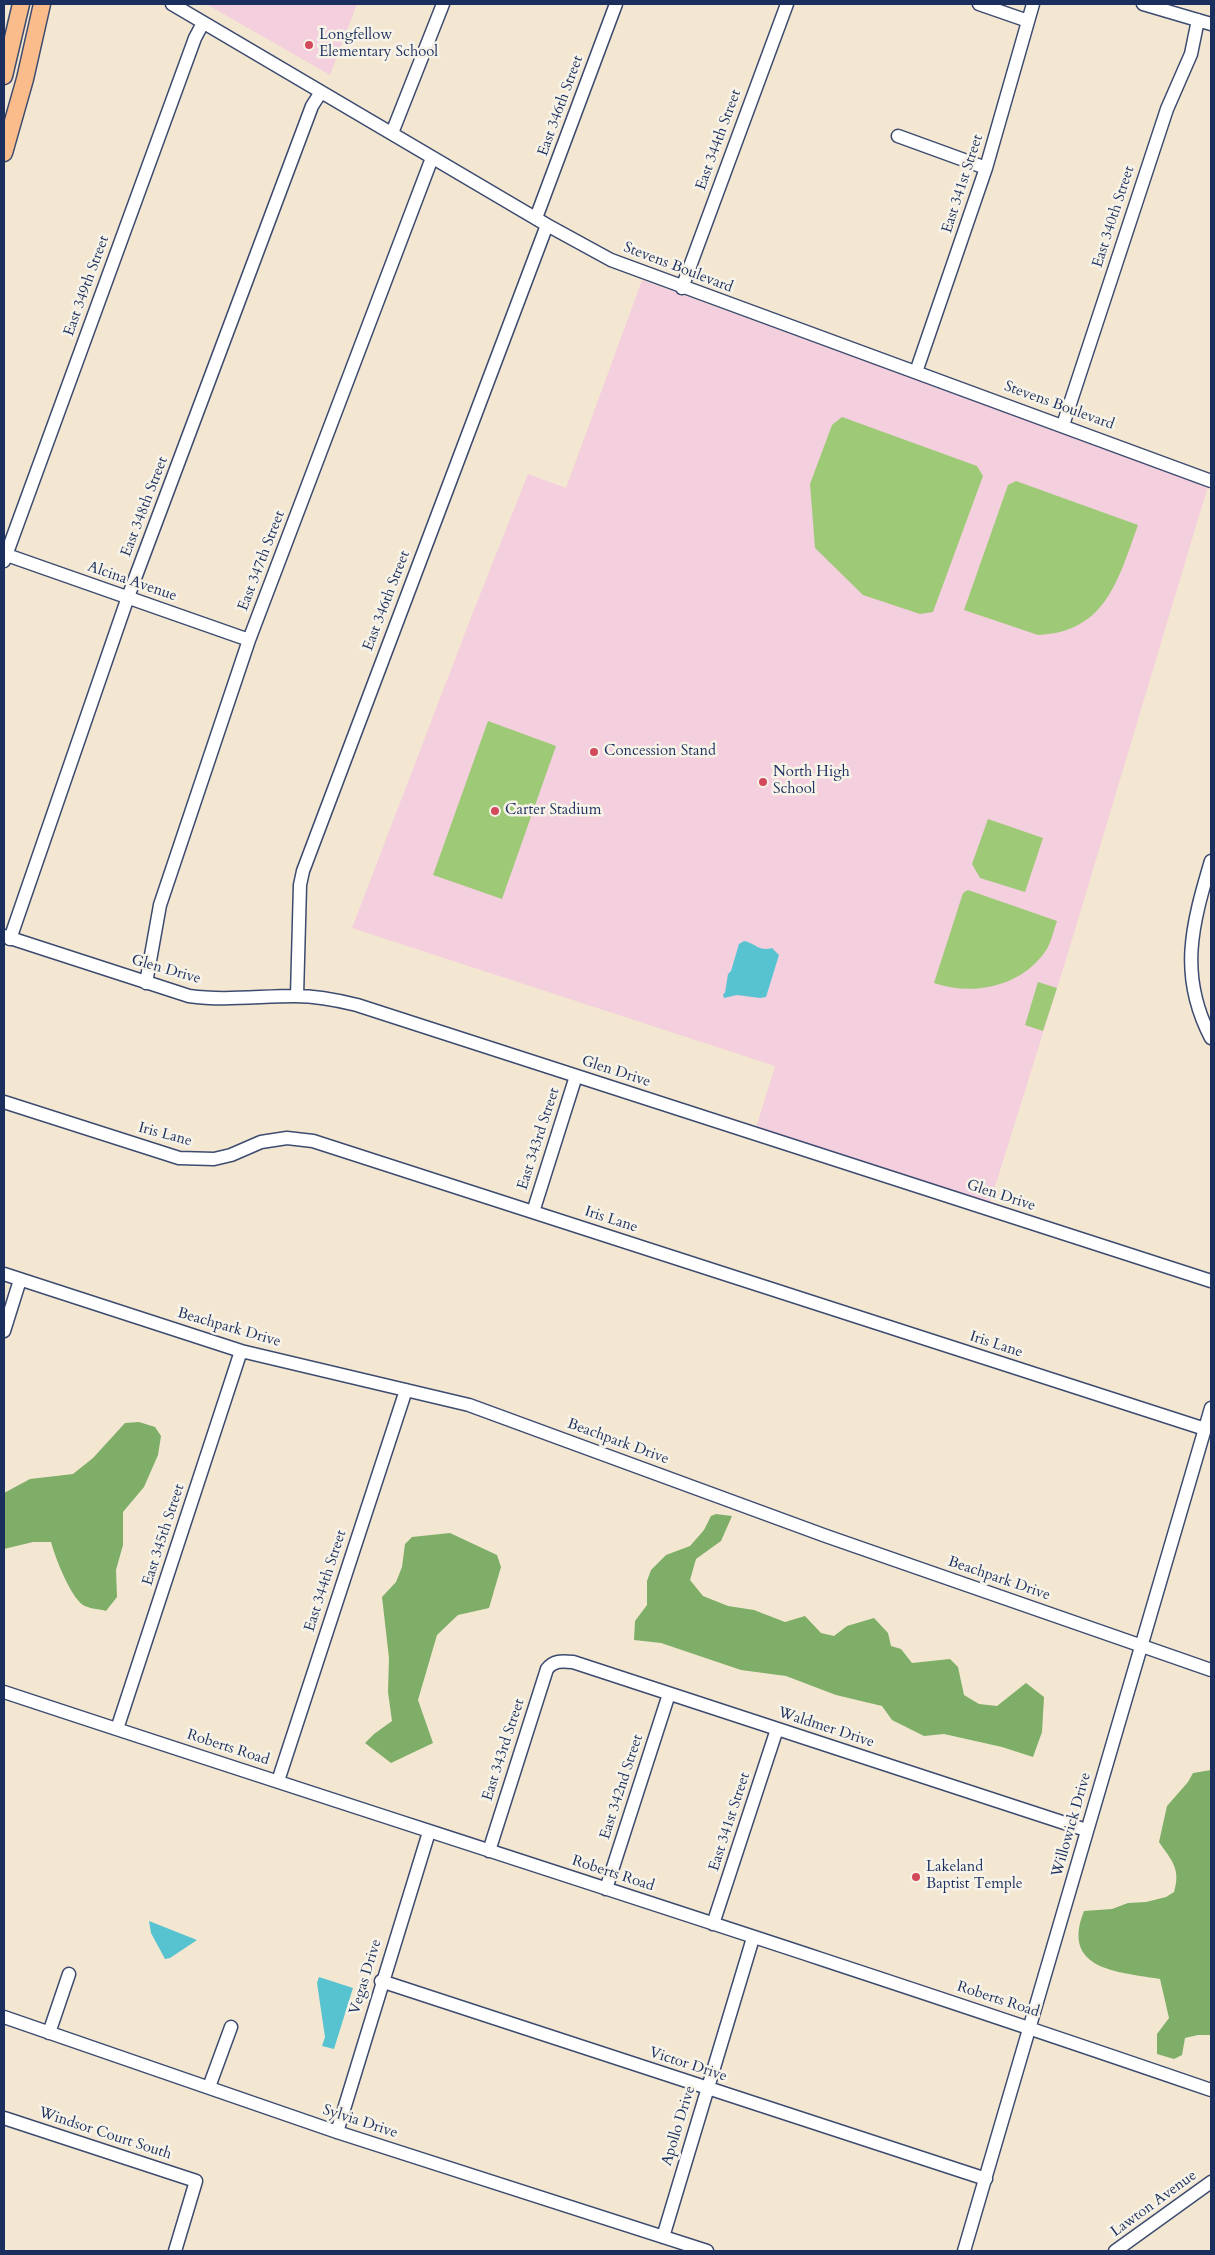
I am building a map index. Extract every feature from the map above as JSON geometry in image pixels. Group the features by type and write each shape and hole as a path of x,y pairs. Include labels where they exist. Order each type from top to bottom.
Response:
{"main road":[{"path":"4,76 21,4"},
{"path":"4,152 25,79 42,4"}],"street":[{"name":"Stevens Boulevard","path":"172,4 432,158 611,260 682,288 1063,425 1211,481"},
{"path":"392,134 443,4"},
{"name":"East 346th Street","path":"536,218 616,4"},
{"name":"East 344th Street","path":"682,288 787,4"},
{"path":"979,4 1028,21"},
{"name":"East 341st Street","path":"916,372 986,168 1033,4"},
{"path":"1143,4 1211,24"},
{"name":"East 340th Street","path":"1063,425 1166,109 1191,54 1198,20"},
{"name":"East 349th Street","path":"4,557 195,38 203,23"},
{"name":"East 348th Street","path":"7,937 128,597 312,106 321,92"},
{"path":"898,136 986,168"},
{"name":"East 347th Street","path":"146,983 160,905 249,640 432,158"},
{"name":"East 346th Street","path":"297,996 300,885 303,871 547,225"},
{"name":"Alcina Avenue","path":"4,557 128,597 249,640"},
{"path":"1211,861 1194,924 1191,973 1195,1000 1211,1038"},
{"name":"Glen Drive","path":"7,937 146,983 203,998 297,996 329,999 357,1005 1211,1281"},
{"name":"East 343rd Street","path":"533,1212 576,1076"},
{"name":"Iris Lane","path":"4,1102 179,1158 214,1159 231,1155 261,1142 287,1138 313,1141 1205,1429"},
{"name":"Beachpark Drive","path":"4,1274 241,1351 469,1405 817,1533 1211,1670"},
{"path":"4,1331 20,1280"},
{"name":"East 345th Street","path":"117,1729 241,1351"},
{"name":"East 344th Street","path":"278,1782 406,1390"},
{"name":"Willowick Drive","path":"964,2251 1211,1408"},
{"name":"East 343rd Street","path":"489,1851 547,1670 556,1662"},
{"name":"Waldmer Drive","path":"556,1662 573,1662 1086,1830"},
{"name":"Roberts Road","path":"4,1692 1030,2028 1211,2090"},
{"name":"East 342nd Street","path":"606,1889 669,1694"},
{"name":"East 341st Street","path":"713,1924 778,1730"},
{"name":"Vegas Drive","path":"337,2132 381,1981 429,1832"},
{"name":"Apollo Drive","path":"663,2236 753,1938"},
{"path":"49,2032 69,1974"},
{"name":"Victor Drive","path":"381,1981 986,2179"},
{"name":"Sylvia Drive","path":"4,2017 337,2132 707,2251"},
{"path":"209,2088 231,2027"},
{"name":"Windsor Court South","path":"4,2118 196,2181 175,2251"},
{"name":"Lawton Avenue","path":"1115,2251 1211,2182"}],"shaded area":[{"name":"Longfellow Elementary School","path":"206,4 357,4 330,75"},
{"name":"North High School","path":"642,280 1208,486 1068,953 990,1203 756,1128 775,1066 352,928 528,474 566,488"}],"green space":[{"path":"842,417 977,466 983,476 933,612 920,614 863,595 815,548 810,484 832,425"},
{"path":"1016,481 1138,525 1124,565 1106,600 1080,624 1061,632 1038,635 964,610 1008,485"},
{"name":"Carter Stadium","path":"488,721 556,746 502,899 433,875"},
{"path":"988,819 1043,838 1025,892 980,878 972,864"},
{"path":"968,890 1057,921 1048,947 1026,971 997,985 982,988 965,989 934,983 963,893"},
{"path":"1038,982 1057,988 1043,1031 1025,1025"},
{"path":"139,1422 155,1427 161,1436 158,1455 144,1487 123,1512 123,1545 116,1570 117,1597 106,1611 88,1607 78,1600 68,1585 51,1542 33,1542 4,1549 4,1493 30,1479 73,1474 93,1458 125,1423"},
{"path":"716,1514 732,1516 721,1541 696,1559 690,1580 703,1596 728,1606 754,1610 785,1622 805,1616 821,1633 834,1636 847,1626 874,1618 888,1633 891,1646 901,1649 912,1663 950,1659 958,1667 964,1695 979,1704 997,1706 1026,1683 1044,1697 1042,1732 1033,1757 1002,1747 944,1734 924,1736 892,1720 882,1706 836,1695 786,1676 741,1670 661,1643 634,1640 635,1621 647,1605 647,1581 651,1570 666,1555 690,1546 704,1530 711,1516"},
{"path":"450,1533 497,1555 501,1567 489,1608 458,1615 437,1635 418,1700 433,1743 391,1763 365,1743 392,1721 388,1692 389,1658 382,1597 396,1582 402,1567 405,1544 412,1537"},
{"path":"1211,1770 1211,2035 1185,2038 1182,2055 1174,2059 1157,2054 1157,2034 1169,2018 1160,1979 1128,1974 1098,1965 1087,1957 1080,1946 1079,1931 1084,1911 1112,1909 1128,1903 1146,1902 1166,1897 1174,1892 1176,1871 1159,1842 1167,1806 1188,1782 1193,1773"}],"water":[{"path":"744,941 764,949 772,948 779,955 766,997 737,995 724,998 723,994 725,993 728,974 731,971 739,944"},
{"path":"149,1921 197,1940 170,1958 165,1959 151,1933"},
{"path":"319,1977 353,1988 334,2049 322,2046 325,2037 317,1983"}],"place":[{"name":"Longfellow Elementary School","path":"309,45"},
{"name":"Concession Stand","path":"594,752"},
{"name":"North High School","path":"763,782"},
{"name":"Carter Stadium","path":"495,811"},
{"name":"Lakeland Baptist Temple","path":"916,1877"}]}
